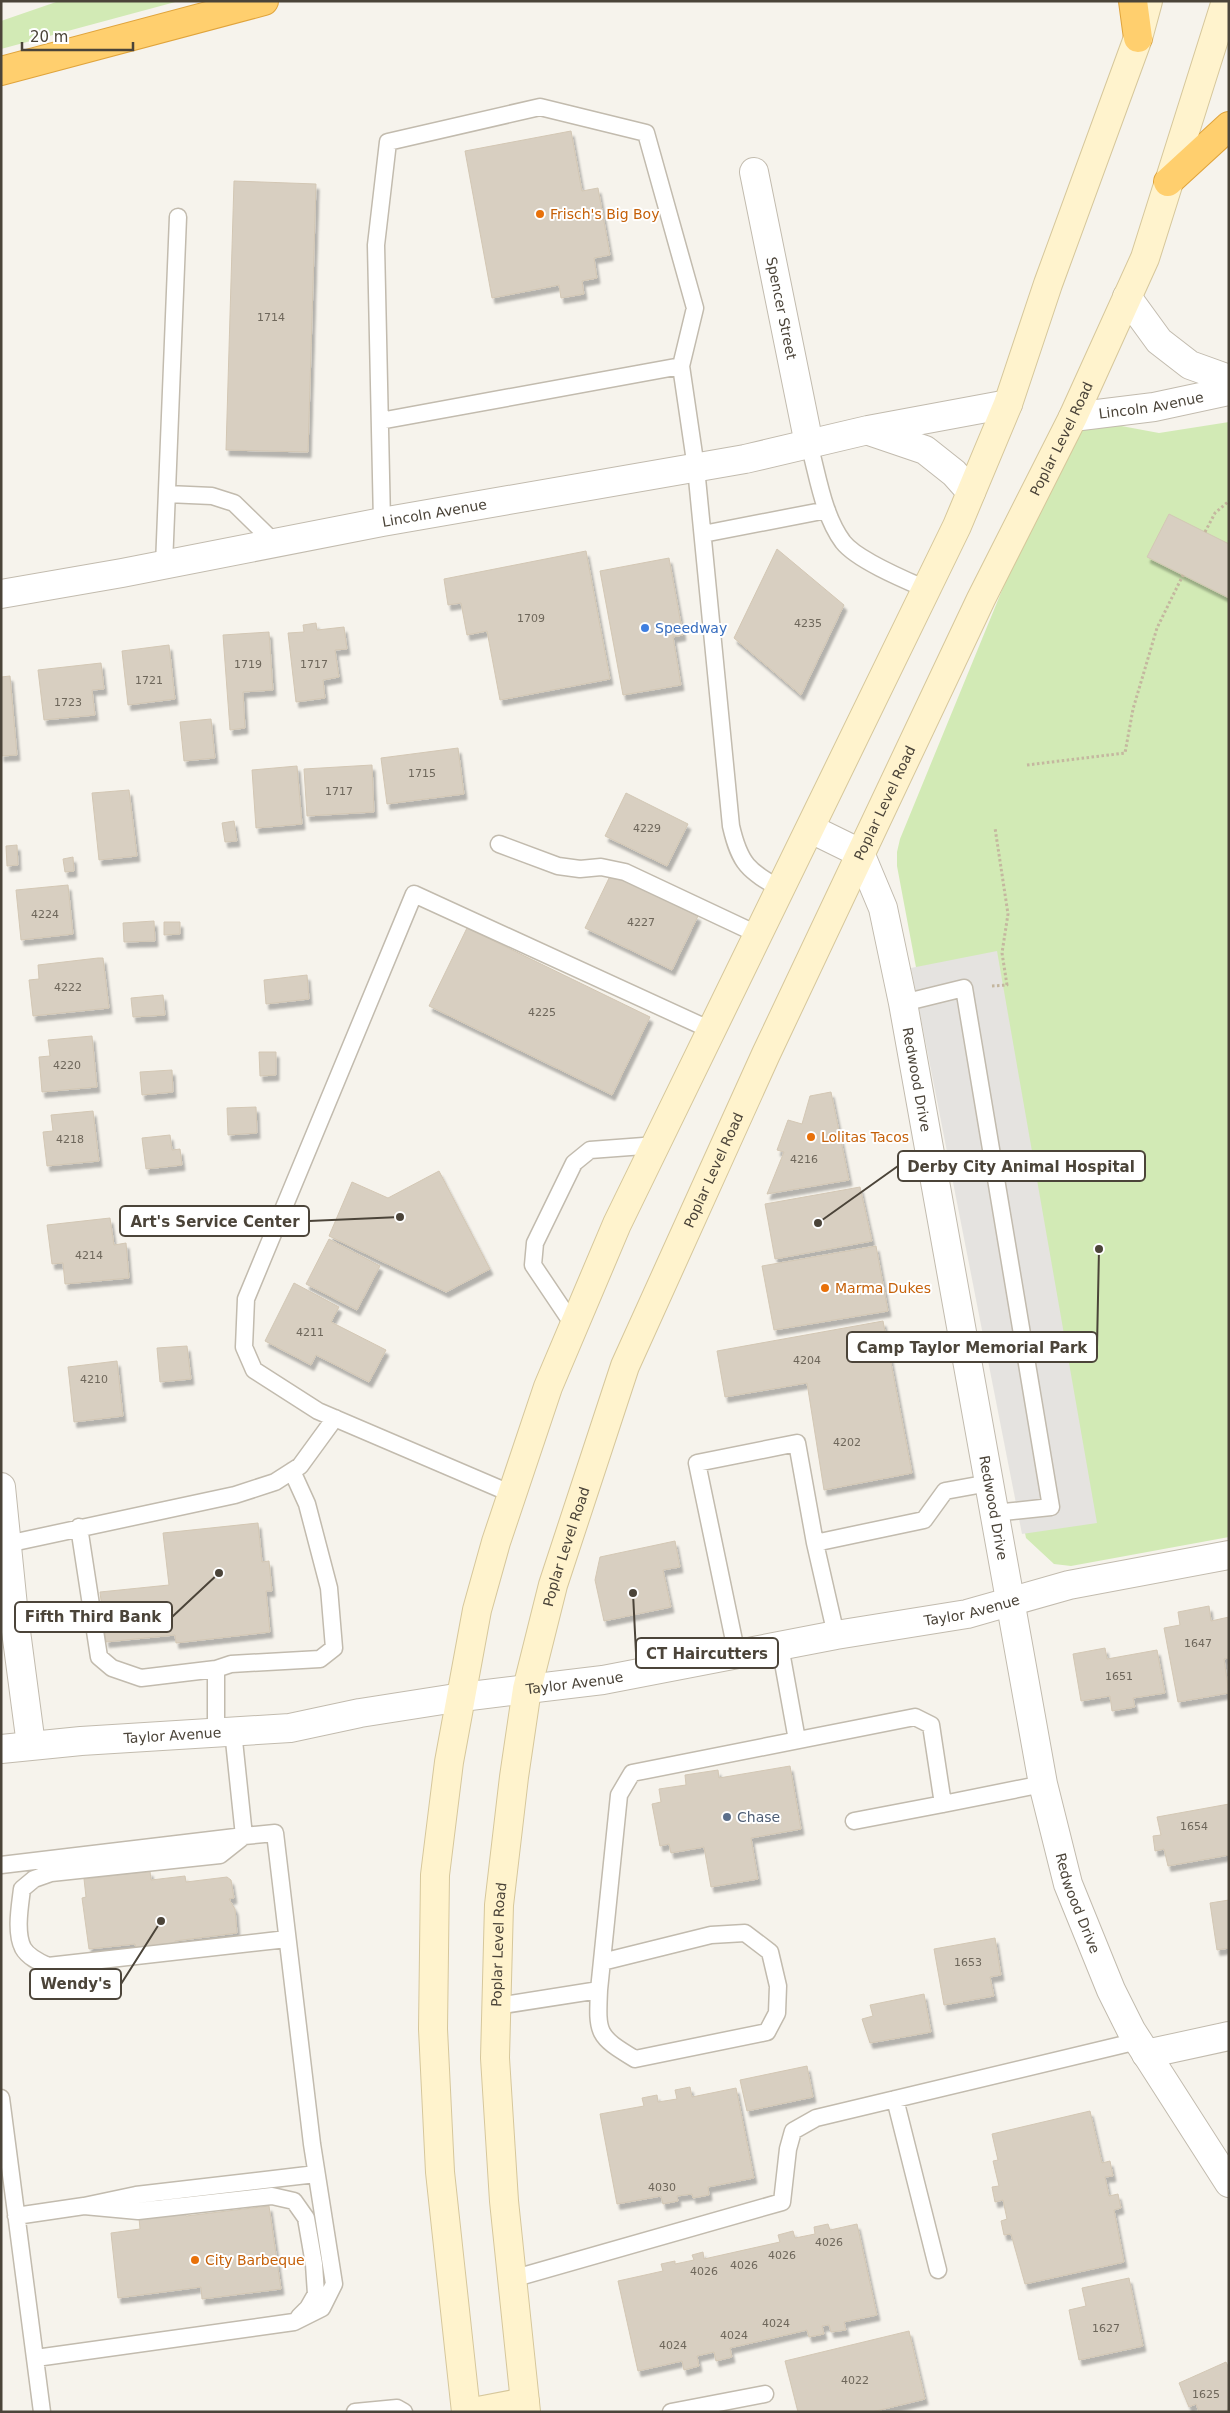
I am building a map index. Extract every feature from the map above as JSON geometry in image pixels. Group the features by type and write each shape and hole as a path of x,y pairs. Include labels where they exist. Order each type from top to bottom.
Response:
{"highway":[{"path":"1,71 264,1"},
{"path":"1133,1 1138,38"},
{"path":"1168,182 1229,126"}],"main road":[{"path":"466,2412 440,2172 432,2029 435,1875 443,1800 462,1696 478,1610 496,1542 548,1388 618,1224 782,890 972,492 1008,404 1048,284 1138,38 1148,1"},
{"name":"Poplar Level Road","path":"525,2407 504,2201 496,2068 499,1905 514,1777 527,1689 556,1576 625,1366 766,1054 981,599 1073,417 1144,258 1226,1"},
{"path":"473,2412 525,2407"}],"street":[{"name":"Spencer Street","path":"754,172 809,444"},
{"name":"Lincoln Avenue","path":"1127,297 1159,341 1190,365 1229,380"},
{"name":"Lincoln Avenue","path":"1073,417 1154,407 1229,391"},
{"name":"Lincoln Avenue","path":"1,594 564,489 589,487 696,468 868,430 1008,404"},
{"path":"868,430 925,450 954,473 972,492"},
{"path":"810,829 860,854"},
{"name":"Redwood Drive","path":"860,854 883,908 903,1003 1043,1784 1068,1884 1111,1990 1142,2048 1229,2183"},
{"path":"1,1487 31,1746"},
{"name":"Taylor Avenue","path":"1,1749 290,1728 360,1713 462,1696 603,1680 836,1635 967,1614 1069,1585 1229,1556"},
{"path":"1142,2048 1229,2036"}],"lane":[{"path":"382,522 376,245 388,142 540,107 646,133 695,308 681,366 696,468 731,826 736,852 754,873 782,890"},
{"path":"164,565 178,217"},
{"path":"380,421 681,366"},
{"path":"809,444 827,510 844,543 877,566 926,590"},
{"path":"167,494 212,496 234,503 275,543"},
{"path":"703,534 827,510"},
{"path":"499,844 558,866 580,870 601,867 625,872 760,935"},
{"path":"512,1494 318,1411 254,1370 244,1347 246,1299 414,894 713,1031"},
{"path":"903,1003 964,988 1051,1507 994,1513"},
{"path":"574,1326 533,1265 535,1243 574,1163 590,1150 657,1145"},
{"path":"7,1544 235,1495 275,1482 300,1466 336,1418"},
{"path":"737,1655 697,1464 797,1443 815,1543 836,1635"},
{"path":"79,1527 99,1657 112,1668 141,1678 216,1669 232,1664 320,1660 334,1648 329,1588 306,1504 292,1471"},
{"path":"815,1543 924,1520 945,1492 989,1483"},
{"path":"780,1646 797,1740"},
{"path":"216,1669 224,1732 244,1836"},
{"path":"602,1962 711,1935 745,1934 770,1952 778,1986 778,2013 767,2032 635,2059 609,2043 598,2024 599,1990 619,1794 632,1773 915,1717 931,1725 944,1804"},
{"path":"854,1821 1043,1784"},
{"path":"1,1865 275,1834 316,2174 334,2284 322,2308 294,2322 36,2358"},
{"path":"244,1836 220,1855 51,1873 34,1879 22,1889 20,1930 23,1948 35,1959 48,1966 287,1939"},
{"path":"497,2006 599,1990"},
{"path":"512,2278 782,2202 788,2149 793,2131 816,2118 895,2099 1142,2048"},
{"path":"1,2098 42,2412"},
{"path":"895,2099 938,2270"},
{"path":"16,2216 84,2206 136,2195 316,2174"},
{"path":"84,2206 138,2211 272,2196 294,2201 306,2218 314,2264 316,2294 308,2308 294,2322"},
{"path":"671,2412 765,2394"},
{"path":"355,2412 397,2408 404,2412"}],"path":[{"path":"1205,532 1215,513 1229,501"},
{"path":"1027,765 1125,753 1133,709 1157,628 1183,575"},
{"path":"964,988 1007,985 1002,953 1008,914 995,828"}],"green space":[{"path":"59,1 179,1 1,49 1,21"},
{"path":"1073,417 1159,433 1229,422 1229,1537 1071,1566 1054,1564 1026,1538 915,962 897,866 897,852 900,839"}],"shaded area":[{"path":"997,951 1097,1523 1022,1534 911,968"}],"building":[{"name":"Frisch's Big Boy","path":"571,131 582,191 598,188 610,255 594,258 597,278 582,281 584,294 561,298 559,285 492,298 465,151"},
{"path":"234,181 316,184 308,452 226,450"},
{"path":"1169,514 1229,544 1229,598 1147,557"},
{"path":"777,549 844,605 801,695 734,638"},
{"path":"586,551 610,679 500,700 487,631 467,635 461,603 448,605 444,579"},
{"path":"669,558 683,635 673,637 681,685 623,695 600,571"},
{"path":"316,623 317,630 344,627 347,649 335,650 339,677 323,680 325,698 296,702 288,633 304,632 303,625"},
{"path":"269,632 273,690 243,692 245,728 230,730 223,635"},
{"path":"169,645 175,699 128,705 122,651"},
{"path":"101,663 104,689 92,690 95,715 44,720 38,670"},
{"path":"10,676 17,755 1,756 1,677"},
{"path":"211,719 215,758 184,761 180,722"},
{"path":"458,748 464,794 387,804 381,758"},
{"path":"372,765 374,812 307,816 304,769"},
{"path":"297,766 302,824 256,828 252,770"},
{"path":"129,790 137,856 99,860 92,793"},
{"path":"626,793 688,824 667,866 605,836"},
{"path":"234,821 237,841 225,842 222,823"},
{"path":"17,845 18,865 7,866 6,846"},
{"path":"73,857 74,871 65,872 63,859"},
{"path":"611,874 698,916 672,970 585,928"},
{"path":"68,885 73,934 21,940 16,890"},
{"path":"154,921 155,941 124,942 123,923"},
{"path":"164,922 180,922 180,934 164,935"},
{"path":"467,928 650,1017 612,1095 429,1006"},
{"path":"103,958 109,1008 33,1016 29,980 39,979 38,965"},
{"path":"307,975 309,999 266,1004 264,980"},
{"path":"163,995 165,1015 133,1017 131,998"},
{"path":"92,1036 97,1087 42,1092 39,1057 50,1056 48,1040"},
{"path":"259,1052 276,1052 276,1075 260,1076"},
{"path":"172,1070 173,1092 142,1095 140,1072"},
{"name":"Lolitas Tacos","path":"831,1092 849,1180 767,1194 784,1152 777,1150 788,1120 802,1124 810,1096"},
{"path":"256,1107 257,1133 228,1135 227,1108"},
{"path":"93,1111 99,1161 47,1166 43,1132 53,1131 51,1115"},
{"path":"170,1135 172,1150 180,1149 182,1165 146,1169 142,1138"},
{"path":"439,1171 490,1269 446,1292 329,1236 352,1182 388,1198"},
{"path":"860,1187 872,1241 775,1259 765,1204"},
{"path":"110,1218 114,1245 126,1243 129,1278 65,1284 63,1263 52,1264 47,1225"},
{"path":"329,1239 380,1266 357,1310 306,1284"},
{"name":"Marma Dukes","path":"876,1246 888,1311 774,1330 762,1266"},
{"path":"294,1283 339,1307 331,1322 386,1350 369,1382 316,1355 311,1365 265,1341"},
{"path":"883,1321 912,1473 824,1490 807,1383 725,1397 717,1351"},
{"path":"187,1346 191,1379 160,1382 157,1348"},
{"path":"117,1361 123,1416 74,1422 68,1367"},
{"path":"258,1523 262,1562 269,1561 272,1591 266,1591 270,1632 176,1643 175,1635 106,1642 100,1592 169,1585 163,1533"},
{"path":"675,1541 680,1567 663,1570 671,1607 604,1621 595,1580 600,1557"},
{"path":"1209,1606 1211,1621 1229,1617 1229,1658 1224,1659 1229,1693 1178,1702 1164,1628 1180,1625 1178,1612"},
{"path":"1105,1648 1107,1659 1157,1650 1165,1693 1133,1698 1135,1707 1112,1711 1110,1696 1081,1701 1073,1654"},
{"name":"Chase","path":"790,1766 801,1829 751,1838 758,1879 711,1887 704,1847 671,1853 669,1844 660,1846 652,1804 661,1802 659,1789 686,1785 685,1775 718,1770 719,1778"},
{"path":"1229,1804 1229,1855 1168,1866 1164,1849 1155,1851 1153,1836 1161,1835 1157,1817"},
{"path":"150,1871 151,1880 185,1876 186,1882 227,1877 231,1880 234,1898 229,1899 235,1909 237,1933 136,1948 135,1944 89,1949 82,1898 86,1897 84,1879"},
{"path":"1229,1900 1229,1948 1217,1950 1210,1903"},
{"path":"995,1938 1001,1975 990,1977 994,1996 944,2005 934,1949"},
{"path":"924,1994 931,2032 870,2043 862,2019 873,2016 870,2005"},
{"path":"807,2066 813,2097 747,2111 740,2080"},
{"path":"690,2087 692,2097 736,2088 754,2178 708,2187 709,2195 693,2198 692,2194 677,2196 678,2201 663,2204 661,2196 617,2204 600,2114 644,2106 642,2098 657,2095 658,2102 677,2099 675,2090"},
{"path":"1090,2111 1102,2163 1110,2161 1113,2176 1105,2177 1109,2196 1118,2194 1121,2208 1114,2210 1124,2262 1025,2284 1011,2234 1004,2235 1001,2221 1007,2219 1003,2200 995,2202 992,2187 999,2186 993,2161 998,2160 992,2134"},
{"name":"City Barbeque","path":"269,2206 281,2289 202,2299 201,2287 118,2298 111,2233 140,2229 139,2218 185,2213 186,2216"},
{"path":"828,2224 830,2230 857,2224 877,2315 844,2322 846,2330 831,2332 829,2325 822,2326 824,2334 809,2337 807,2330 730,2348 732,2357 716,2361 714,2352 697,2356 699,2366 684,2370 682,2361 638,2371 618,2281 663,2271 661,2264 675,2261 675,2264 694,2260 692,2255 703,2252 704,2259 780,2242 778,2235 793,2231 795,2238 815,2234 814,2227"},
{"path":"1129,2278 1143,2346 1079,2360 1069,2310 1086,2306 1082,2288"},
{"path":"909,2331 925,2399 872,2412 798,2412 785,2361"},
{"path":"1226,2362 1229,2368 1229,2409 1223,2412 1199,2412 1196,2404 1189,2407 1179,2383"}],"place":[{"name":"Frisch's Big Boy","path":"540,214"},
{"name":"Speedway","path":"645,628"},
{"name":"Lolitas Tacos","path":"811,1137"},
{"name":"Art's Service Center","path":"400,1217"},
{"name":"Derby City Animal Hospital","path":"818,1223"},
{"name":"Camp Taylor Memorial Park","path":"1099,1249"},
{"name":"Marma Dukes","path":"825,1288"},
{"name":"Fifth Third Bank","path":"219,1573"},
{"name":"CT Haircutters","path":"633,1593"},
{"name":"Chase","path":"727,1817"},
{"name":"Wendy's","path":"161,1921"},
{"name":"City Barbeque","path":"195,2260"}]}
